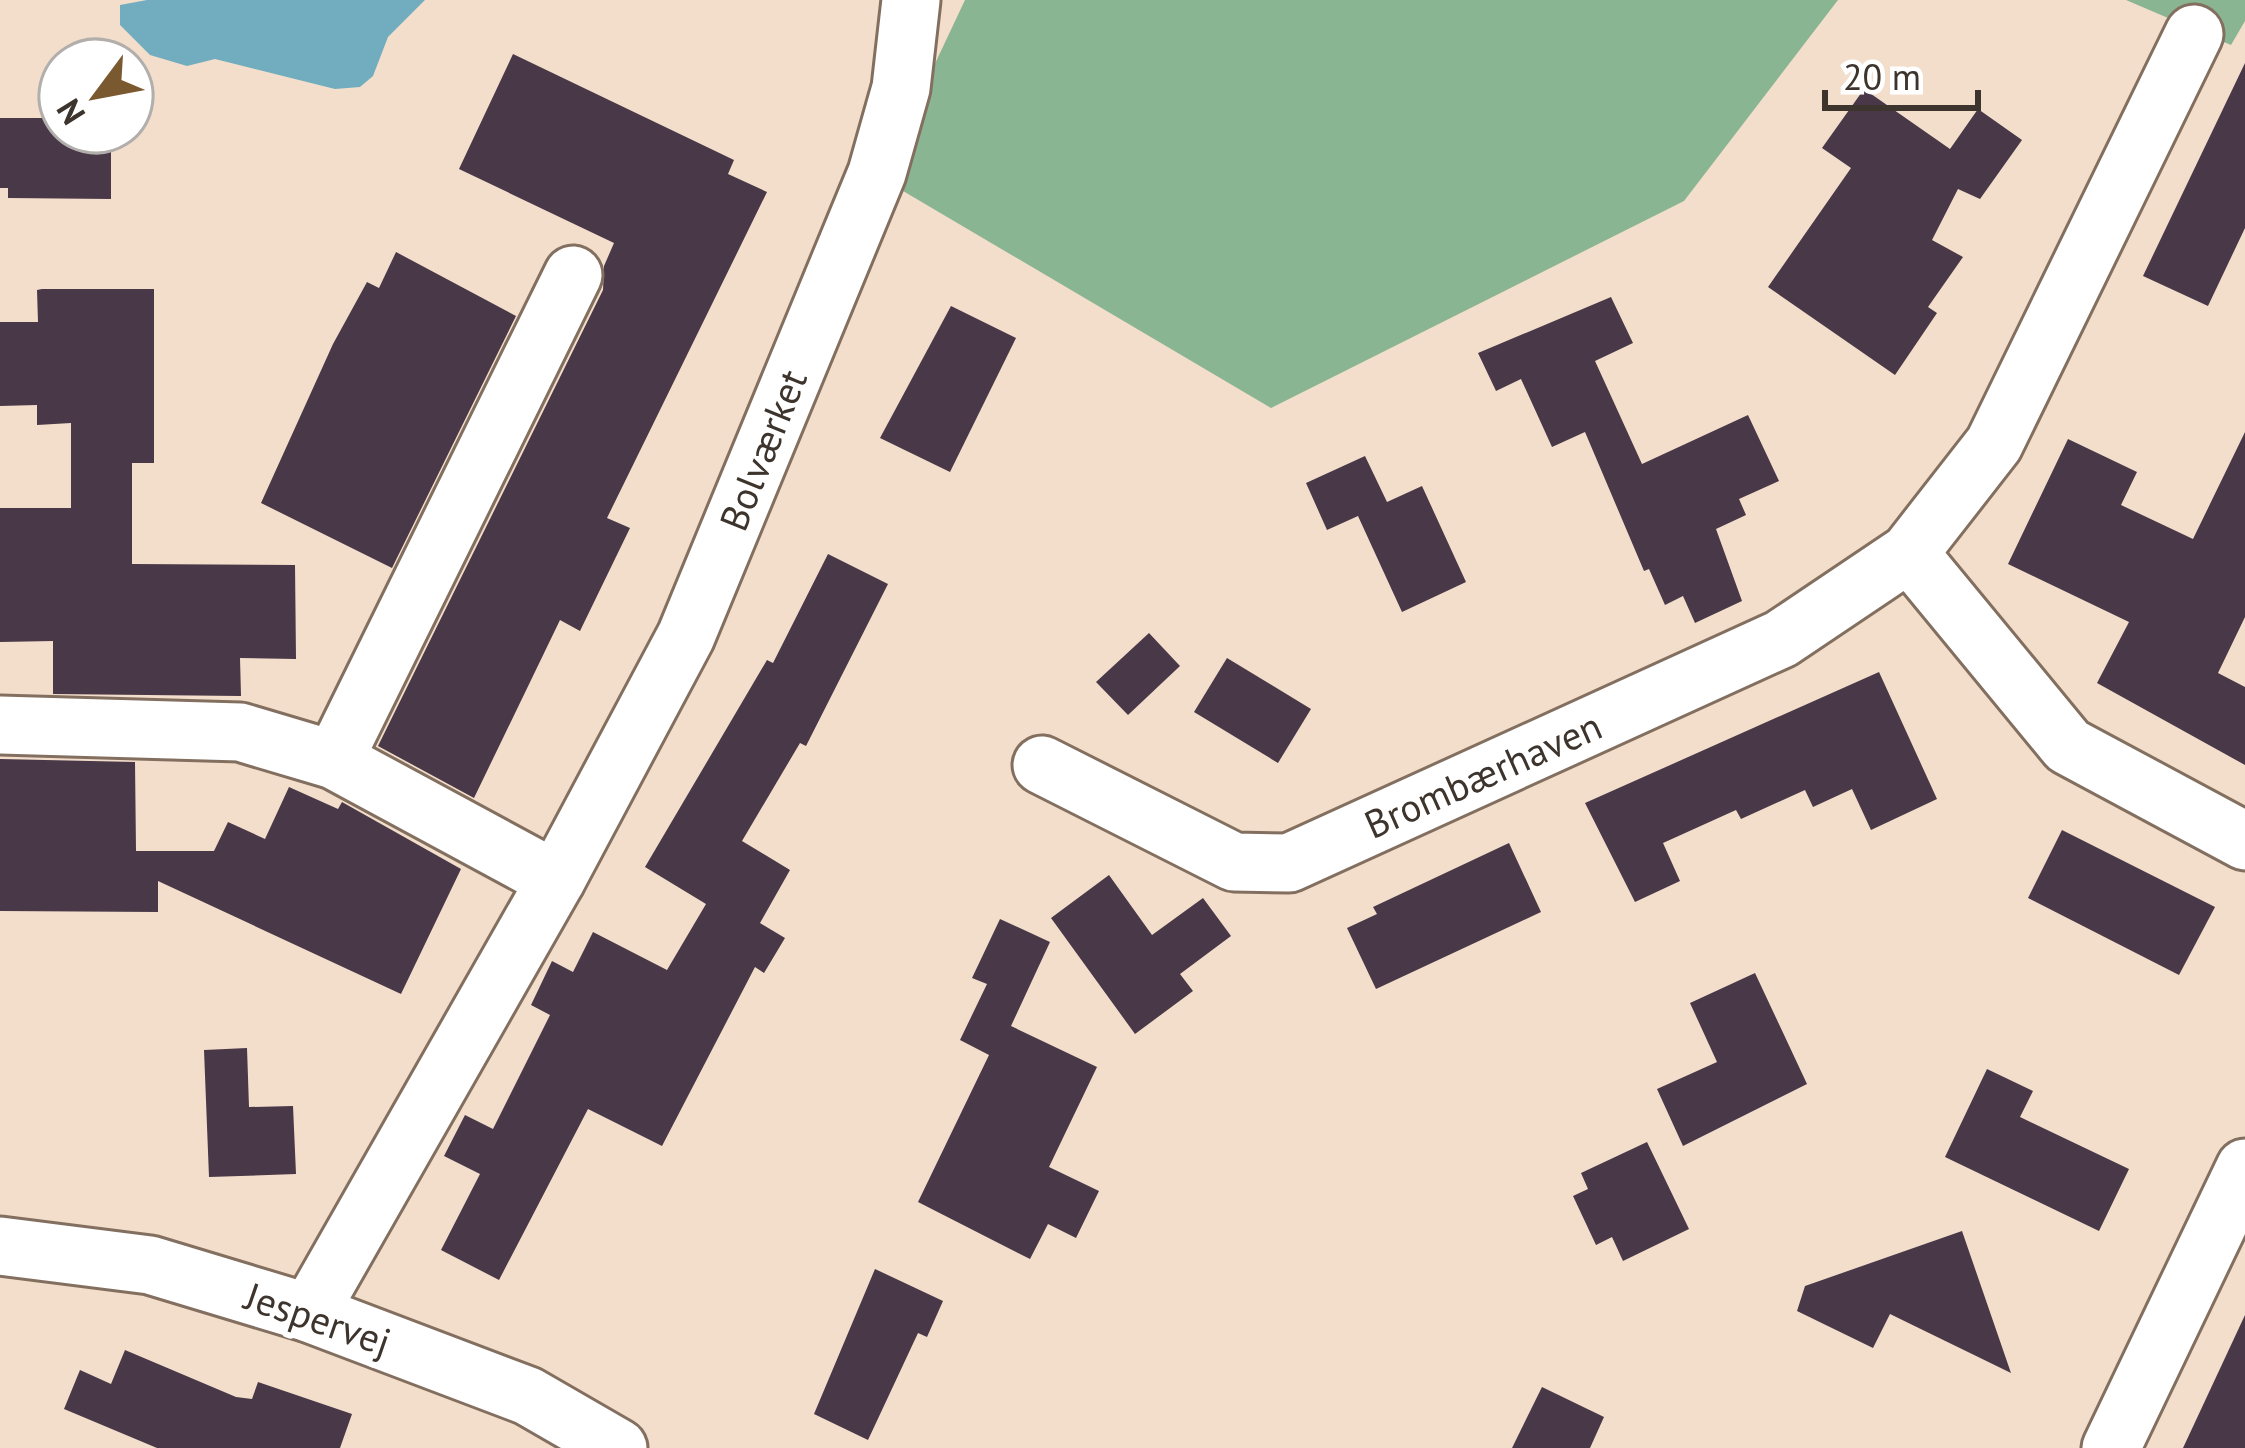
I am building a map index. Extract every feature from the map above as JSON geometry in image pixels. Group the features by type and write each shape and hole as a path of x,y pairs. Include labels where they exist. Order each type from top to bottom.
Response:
{"street":[{"name":"Bolværket","path":"309,1313 556,880 686,636 877,173 902,88 911,0"},
{"name":"Brombærhaven","path":"1042,765 1234,862 1289,863 1781,639 1909,553 1994,444 2194,34"},
{"path":"334,760 573,275"},
{"path":"1909,553 2068,746 2245,841"},
{"path":"0,725 240,732 334,760 556,880"},
{"path":"2110,1448 2245,1168"},
{"name":"Jespervej","path":"0,1246 150,1265 309,1313 528,1396 618,1448"}],"green space":[{"path":"965,0 1838,0 1684,201 1271,408 881,178"},
{"path":"2126,0 2245,0 2245,21 2231,45"}],"water":[{"path":"147,0 425,0 388,37 373,76 360,87 335,89 215,59 187,66 156,57 156,36 131,36 120,25 120,5"}],"building":[{"path":"513,54 734,160 728,174 767,192 607,518 630,528 580,631 560,620 474,798 378,746 603,290 604,266 614,243 459,169"},
{"path":"2245,63 2245,228 2208,306 2143,276"},
{"path":"1864,89 1950,149 1978,109 2022,140 1980,199 1958,189 1932,240 1963,257 1928,307 1937,313 1895,375 1768,287 1851,168 1822,148"},
{"path":"0,118 36,118 36,156 111,156 111,199 8,198 8,188 0,188"},
{"path":"396,252 516,316 392,568 261,503 333,344 367,282 379,288"},
{"path":"154,289 154,463 132,463 132,564 295,565 296,659 240,658 241,696 53,694 53,641 0,642 0,508 71,508 71,423 37,425 37,405 0,406 0,322 38,322 37,290"},
{"path":"1611,297 1633,343 1595,361 1642,464 1748,415 1779,481 1739,499 1746,515 1716,529 1742,601 1695,623 1683,596 1665,605 1649,569 1644,571 1585,432 1552,447 1521,379 1496,391 1478,353"},
{"path":"951,306 1016,338 950,472 880,438"},
{"path":"2245,432 2245,617 2218,673 2245,687 2245,765 2097,683 2129,622 2008,564 2068,439 2137,472 2121,505 2193,539"},
{"path":"1365,456 1387,502 1422,486 1466,582 1402,612 1358,516 1327,530 1306,483"},
{"path":"828,554 888,584 806,746 800,743 742,841 790,870 760,923 785,938 764,973 755,967 662,1146 588,1109 499,1280 441,1250 480,1174 444,1156 465,1115 493,1129 550,1015 531,1005 552,961 573,972 593,932 667,970 706,904 645,867 767,660 773,663"},
{"path":"1149,633 1180,666 1128,715 1096,682"},
{"path":"1227,658 1311,709 1278,763 1194,712"},
{"path":"1879,672 1937,799 1871,830 1852,789 1813,807 1805,790 1741,819 1736,810 1663,843 1680,881 1635,902 1585,803"},
{"path":"0,759 135,762 136,851 214,851 228,822 265,839 289,787 338,809 342,802 461,869 401,994 158,881 158,912 0,911"},
{"path":"2062,830 2215,907 2179,975 2028,898"},
{"path":"1509,843 1541,912 1376,989 1347,928 1377,914 1373,907"},
{"path":"1109,875 1152,935 1203,898 1231,936 1180,974 1193,991 1135,1034 1051,918"},
{"path":"1000,919 1050,942 1011,1026 1097,1067 1049,1167 1099,1191 1076,1238 1048,1224 1030,1259 918,1202 989,1055 960,1040 987,984 972,978"},
{"path":"1755,973 1807,1084 1683,1146 1657,1089 1717,1062 1690,1003"},
{"path":"247,1048 249,1107 293,1106 296,1174 209,1177 204,1050"},
{"path":"1987,1069 2033,1091 2020,1117 2129,1169 2099,1231 1945,1157"},
{"path":"1647,1142 1689,1229 1623,1261 1612,1237 1596,1245 1573,1196 1588,1189 1581,1173"},
{"path":"1962,1231 2011,1373 1890,1314 1873,1348 1797,1311 1805,1286"},
{"path":"875,1269 943,1301 927,1337 918,1333 868,1440 814,1414"},
{"path":"2245,1315 2245,1448 2183,1448"},
{"path":"125,1350 236,1397 252,1399 258,1382 352,1414 340,1448 157,1448 64,1409 80,1370 111,1384"},
{"path":"1542,1387 1604,1417 1590,1448 1512,1448"}]}
